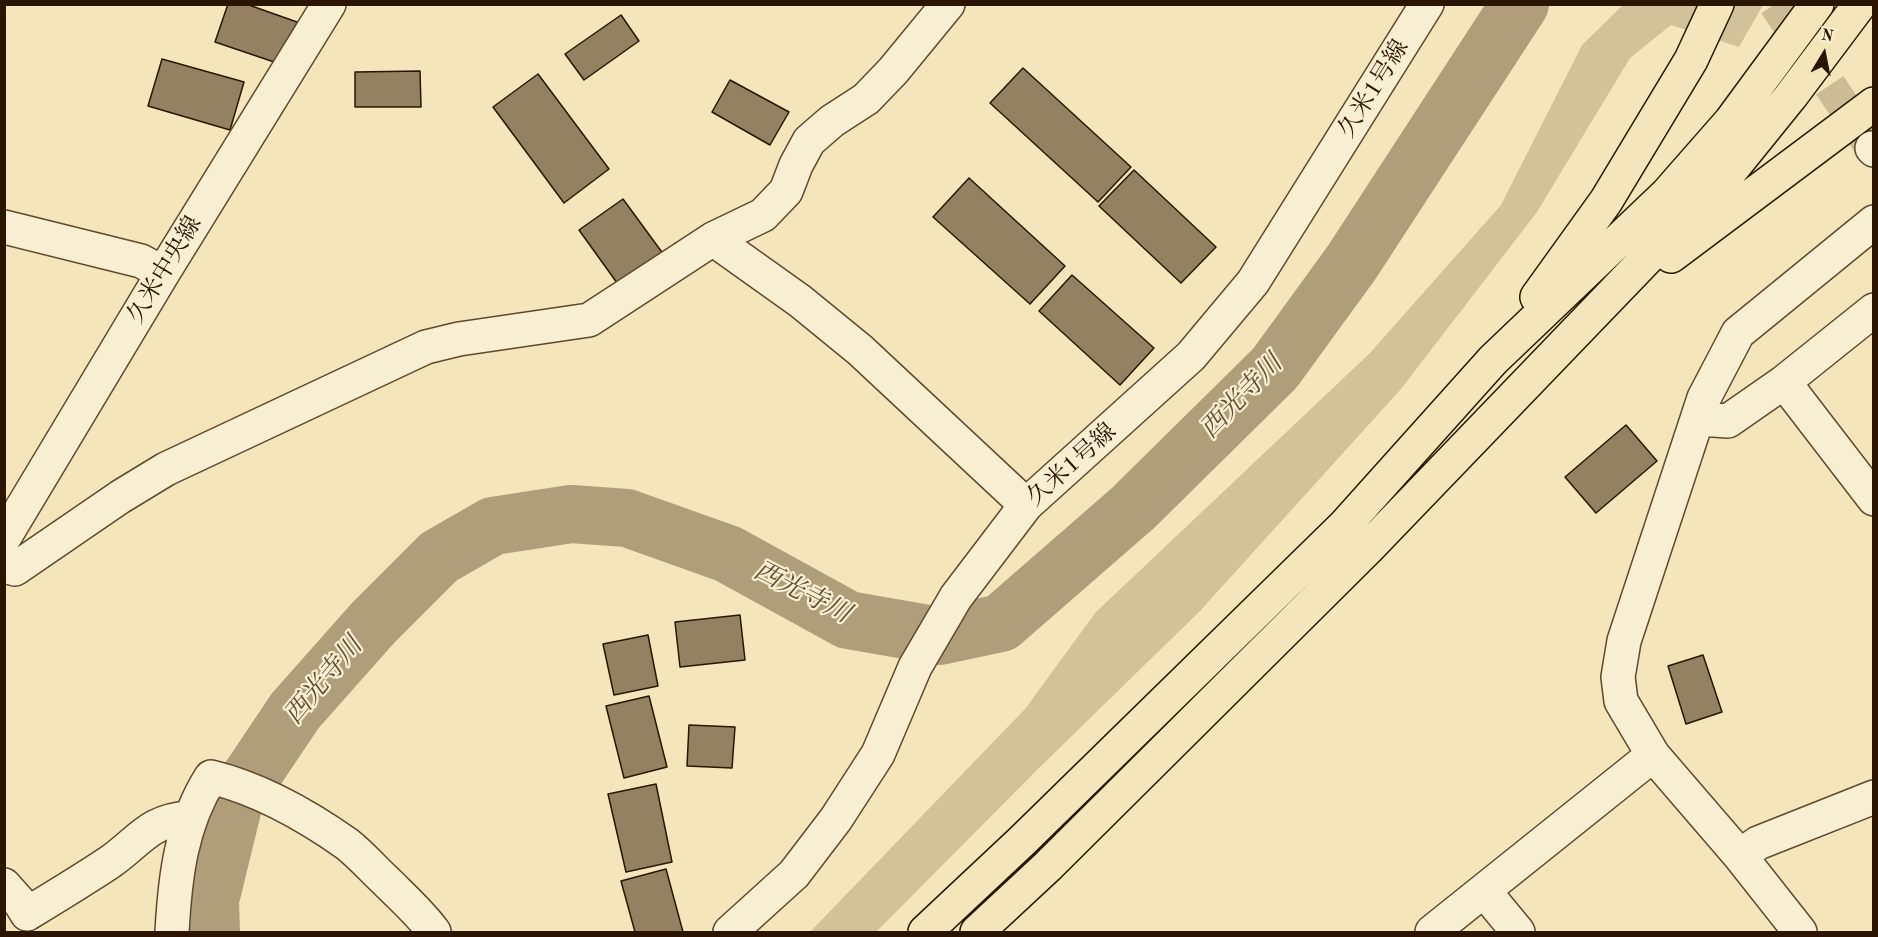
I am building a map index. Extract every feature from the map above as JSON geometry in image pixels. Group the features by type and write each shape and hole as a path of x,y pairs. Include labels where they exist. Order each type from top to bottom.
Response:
{"highway":[{"path":"1493,360 1606,201 1691,60 1718,4"},
{"path":"925,933 1345,525 1493,360 1667,194 1731,121 1816,4"},
{"path":"977,933 1048,866 1369,547 1728,174 1791,96 1860,4"},
{"path":"1592,315 1874,104"}],"street":[{"name":"久米中央線","path":"4,538 163,273 329,4"},
{"path":"4,566 15,569 120,497 166,469 426,347 459,339 589,320 713,239 763,215 786,191 809,141 832,121 866,99 948,4"},
{"name":"久米1号線","path":"730,933 794,874 836,819 879,754 915,668 956,597 1026,505 1191,357 1253,282 1427,4"},
{"path":"1800,933 1740,856 1653,755 1621,701 1618,677 1624,641 1699,419 1704,398 1738,333 1874,222"},
{"path":"4,227 141,261 163,273"},
{"path":"713,239 800,301 860,350 1026,505"},
{"path":"1699,419 1728,422 1784,382 1874,310"},
{"path":"1784,382 1872,492"},
{"path":"1432,933 1653,755"},
{"path":"172,933 179,864 190,818 198,798 212,777 233,782 263,795 294,811 348,846 423,917 434,933"},
{"path":"1740,856 1758,843 1874,797"},
{"path":"4,885 27,914 112,860 149,829 173,818 190,818"},
{"path":"1485,892 1518,933"}],"shaded area":[{"path":"1623,5 1763,5 1739,47 1671,25 1630,58 1537,212 1401,389 1200,611 876,932 810,932 1025,709 1096,612 1370,353 1501,205 1582,45"}],"building":[{"path":"228,4 246,4 297,22 283,65 215,42"},
{"path":"621,15 639,41 584,80 565,54"},
{"path":"162,59 244,82 230,130 148,106"},
{"path":"1023,68 1131,167 1098,202 990,103"},
{"path":"420,71 421,107 355,107 355,72"},
{"path":"538,74 609,169 564,203 493,107"},
{"path":"730,80 789,112 770,145 712,112"},
{"path":"1134,170 1216,247 1181,283 1099,206"},
{"path":"969,178 1065,266 1030,304 933,217"},
{"path":"623,199 664,255 620,287 579,230"},
{"path":"1072,275 1154,348 1120,385 1039,311"},
{"path":"1626,425 1657,461 1596,513 1565,477"},
{"path":"740,615 745,660 680,667 675,622"},
{"path":"648,635 658,686 614,695 603,644"},
{"path":"1703,655 1722,712 1686,724 1668,666"},
{"path":"649,696 667,767 624,778 606,706"},
{"path":"689,725 735,727 732,768 687,766"},
{"path":"656,784 672,862 626,872 608,794"},
{"path":"666,869 683,932 635,932 621,881"}],"waterway":[{"name":"西光寺川","path":"211,932 210,900 234,802 295,711 373,623 439,557 493,526 571,514 627,518 728,554 848,620 940,636 1001,623 1133,508 1275,368 1352,262 1520,4"}],"tunnel":[{"path":"1775,4 1872,148"}]}
